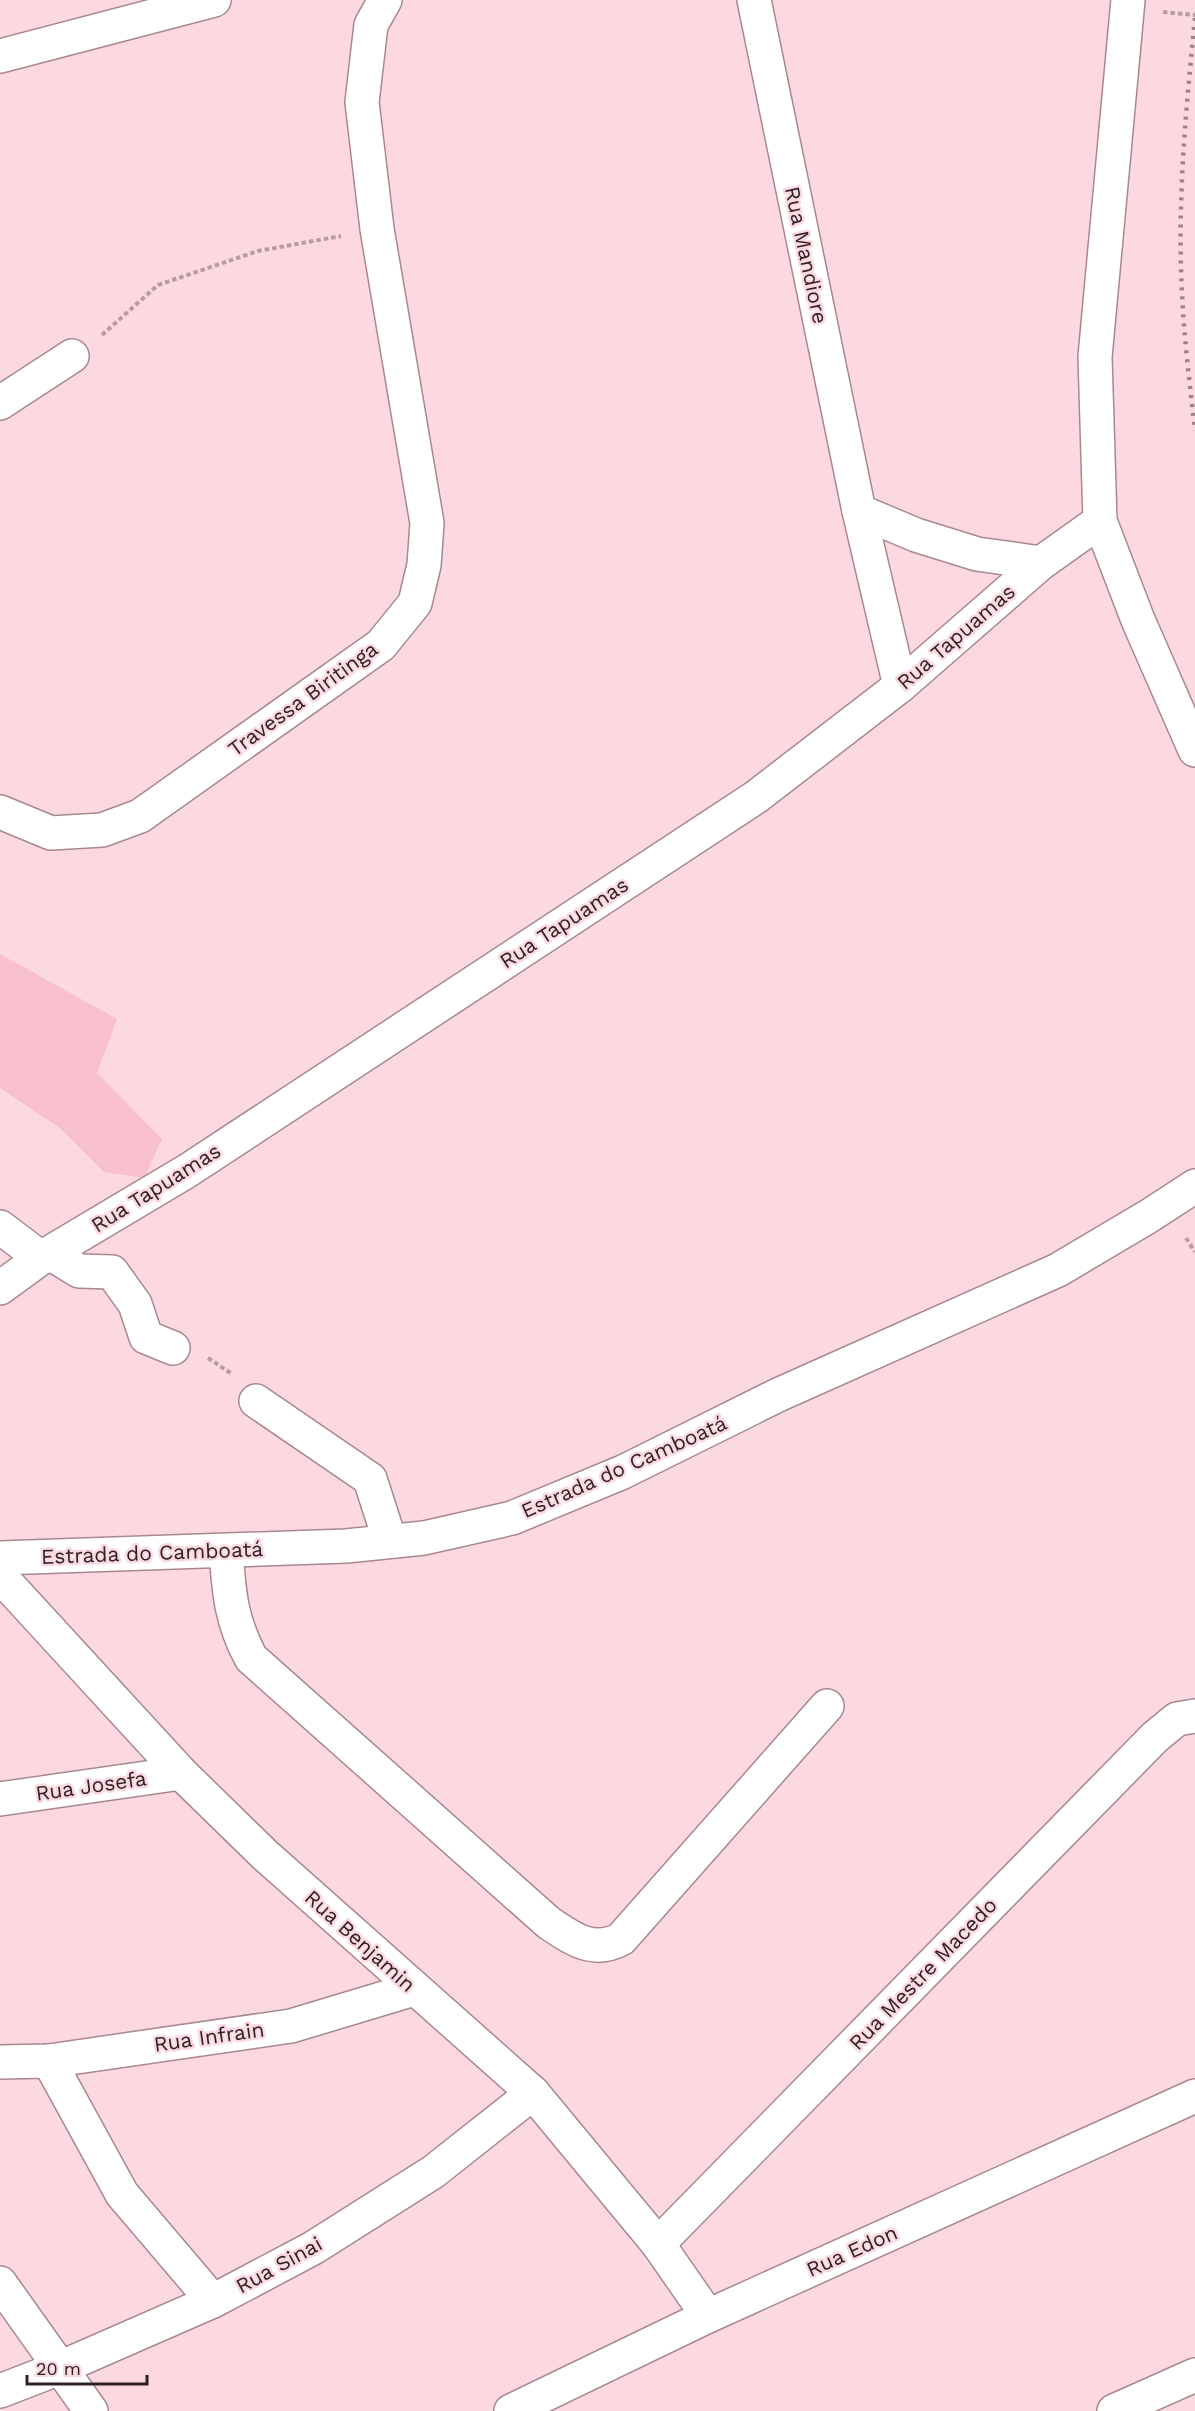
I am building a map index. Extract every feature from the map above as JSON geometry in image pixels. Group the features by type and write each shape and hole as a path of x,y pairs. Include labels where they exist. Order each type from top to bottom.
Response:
{"street":[{"path":"0,56 214,0"},
{"name":"Travessa Biritinga","path":"0,812 51,833 102,830 140,816 381,645 415,603 424,565 427,523 377,229 362,102 371,26 385,0"},
{"name":"Rua Mandiore","path":"754,0 859,511 900,686"},
{"path":"1128,0 1095,357 1100,521 1138,620 1195,750"},
{"path":"0,402 72,356"},
{"path":"859,511 916,535 977,554 1041,563"},
{"name":"Rua Tapuamas","path":"0,1288 45,1256 197,1164 756,797 900,686 1041,563 1100,521"},
{"name":"Estrada do Camboatá","path":"0,1558 226,1552 346,1546 424,1538 512,1518 582,1490 778,1395 1058,1270 1149,1216 1195,1185"},
{"path":"0,1227 45,1256 79,1270 112,1272 159,1342"},
{"path":"256,1401 370,1479 390,1541"},
{"path":"226,1552 230,1608 238,1635 251,1658 549,1923 576,1941 591,1946 609,1946 621,1939 827,1706"},
{"name":"Rua Benjamin","path":"0,1576 181,1773 264,1854 533,2093 658,2244 708,2316"},
{"name":"Rua Mestre Macedo","path":"658,2244 1155,1737 1177,1719 1195,1716"},
{"name":"Rua Josefa","path":"0,1799 181,1773"},
{"name":"Rua Infrain","path":"0,2062 49,2061 291,2026 414,1989"},
{"path":"49,2061 122,2194 213,2301"},
{"name":"Rua Sinai","path":"0,2391 62,2367 213,2301 313,2248 423,2178 533,2093"},
{"name":"Rua Edon","path":"510,2411 708,2316 1195,2096"},
{"path":"0,2283 92,2411"},
{"path":"1114,2411 1195,2375"}],"path":[{"path":"72,356 111,329 158,285 258,251 377,229"},
{"path":"159,1342 189,1345 256,1389 256,1401"}],"shaded area":[{"path":"0,954 117,1019 97,1073 162,1139 144,1178 104,1172 61,1129 0,1088"}],"railway":[{"path":"1195,18 1186,121 1181,224 1183,310 1195,431"}]}
